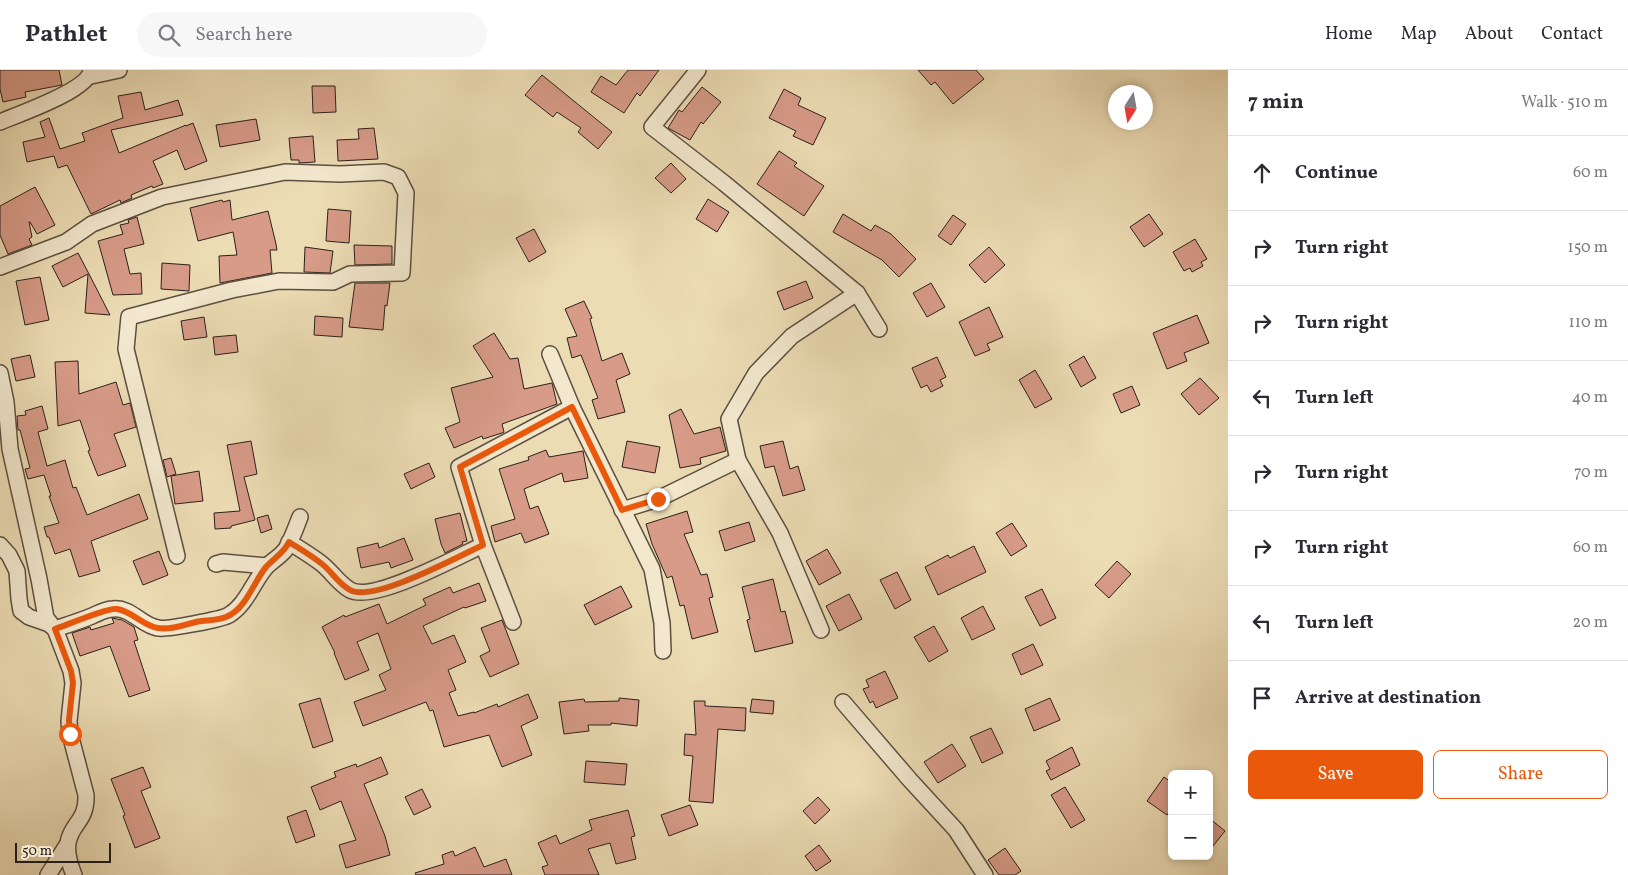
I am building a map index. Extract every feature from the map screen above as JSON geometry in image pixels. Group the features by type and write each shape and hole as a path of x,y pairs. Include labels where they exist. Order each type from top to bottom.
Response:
{"street":[{"path":"0,122 61,96 84,82 91,73 119,70"},
{"path":"698,70 652,127 724,183 857,293 879,329"},
{"path":"0,267 66,242 92,224 162,197 285,172 340,174 384,172 398,177 406,193 402,273 350,274 333,282 279,281 232,290 129,317 126,349 177,556"},
{"path":"821,630 780,533 738,460 729,419 756,373 792,336 857,293"},
{"path":"550,354 572,407 652,569 662,623 664,651"},
{"path":"0,373 6,402 10,449 46,618 55,629 71,671 73,683 69,720 70,734 86,795 85,811 48,875"},
{"path":"513,622 483,545 460,467 572,407"},
{"path":"622,510 658,499 738,460"},
{"path":"55,629 116,608 127,612 150,626 158,628 178,628 228,617 242,604 267,566 285,550 300,517"},
{"path":"289,542 322,564 339,582 358,593 394,586 483,545"},
{"path":"0,545 9,555 17,571 21,611 29,617 49,624 55,629"},
{"path":"216,564 222,562 267,566"},
{"path":"843,702 956,830 985,875"},
{"path":"67,845 74,875"}],"building":[{"path":"0,70 59,70 62,85 25,92 26,97 3,102 0,89"},
{"path":"628,70 659,70 640,96 637,93 624,113 591,92 601,76 616,85"},
{"path":"918,70 976,70 984,79 953,104 935,82 931,85"},
{"path":"542,75 612,132 598,149 578,132 581,128 557,112 553,117 525,95"},
{"path":"312,86 335,86 336,112 313,113"},
{"path":"702,87 721,102 703,124 701,122 690,140 668,128 679,110 682,112"},
{"path":"784,89 801,98 798,105 826,118 813,145 793,136 796,131 769,118"},
{"path":"141,92 145,110 178,100 183,115 111,130 119,153 193,123 207,161 185,170 177,150 153,161 163,184 153,188 152,186 131,195 132,198 121,203 120,200 91,214 67,165 58,168 54,156 27,162 23,142 45,137 40,122 49,118 60,149 85,141 82,133 123,118 118,96"},
{"path":"256,119 260,140 220,147 216,125"},
{"path":"374,128 378,159 338,161 337,140 359,139 358,129"},
{"path":"313,136 315,162 299,163 299,160 291,160 289,138"},
{"path":"779,151 797,163 794,166 824,186 804,216 757,184"},
{"path":"671,163 686,179 671,193 655,178"},
{"path":"35,187 55,225 37,234 29,222 32,237 29,239 32,245 8,254 0,235 0,206"},
{"path":"708,199 729,212 717,232 696,219"},
{"path":"222,200 223,202 230,200 232,220 268,211 277,250 270,250 272,273 220,283 219,256 237,255 233,232 198,241 190,208"},
{"path":"328,209 351,211 349,243 326,241"},
{"path":"843,214 871,231 875,225 891,234 916,259 899,277 882,260 833,232"},
{"path":"1149,214 1163,234 1144,247 1130,227"},
{"path":"953,215 966,224 951,245 938,236"},
{"path":"137,217 144,244 124,249 130,274 141,273 142,294 113,295 98,241 123,234 120,225 129,223 128,220"},
{"path":"534,229 546,252 529,262 516,238"},
{"path":"1195,239 1207,259 1201,262 1203,266 1192,272 1190,268 1184,271 1173,252"},
{"path":"354,245 392,246 392,264 355,265"},
{"path":"305,247 333,251 330,273 304,272"},
{"path":"989,247 1005,265 985,283 969,265"},
{"path":"78,253 110,315 85,313 88,274 63,287 52,266"},
{"path":"162,263 190,265 189,291 161,289"},
{"path":"40,277 49,320 25,325 16,281"},
{"path":"806,281 813,298 784,310 777,292"},
{"path":"355,283 390,283 387,306 385,305 383,330 349,327"},
{"path":"931,283 945,307 927,317 913,293"},
{"path":"584,301 592,318 590,319 602,361 622,353 630,374 616,380 625,412 598,419 592,400 598,398 581,355 572,358 567,338 577,336 565,309"},
{"path":"989,307 1003,337 987,344 990,350 975,356 959,322"},
{"path":"1197,315 1209,343 1184,353 1187,361 1167,369 1153,333"},
{"path":"315,316 343,318 342,337 314,335"},
{"path":"204,317 207,337 184,340 181,321"},
{"path":"494,333 510,359 518,358 524,389 552,383 557,404 502,424 504,432 502,433 483,439 482,436 454,448 445,428 460,422 451,388 493,377 473,346"},
{"path":"236,335 238,352 215,355 213,337"},
{"path":"30,355 35,377 16,381 11,359"},
{"path":"1084,356 1096,378 1081,387 1069,365"},
{"path":"937,357 946,377 940,380 943,386 931,392 927,385 921,388 912,368"},
{"path":"78,361 79,394 116,382 123,405 130,403 136,427 114,434 126,466 98,476 88,451 90,450 80,420 58,426 55,362"},
{"path":"1035,370 1052,399 1035,408 1019,380"},
{"path":"1200,378 1219,398 1199,415 1181,394"},
{"path":"1132,386 1140,405 1121,413 1113,394"},
{"path":"42,406 48,429 38,432 47,466 65,460 73,488 76,487 87,515 139,494 148,519 91,541 100,571 79,577 70,549 55,554 49,537 47,537 44,527 59,523 44,475 28,479 25,469 30,468 20,430 18,430 17,416 26,415 25,411"},
{"path":"681,409 694,434 720,427 726,451 700,458 701,464 680,468 669,415"},
{"path":"251,441 257,474 244,477 255,520 231,526 231,528 215,529 214,513 240,511 227,445"},
{"path":"627,441 660,447 655,473 622,467"},
{"path":"783,441 790,469 798,466 805,490 783,496 774,466 765,468 760,446"},
{"path":"546,450 549,457 583,451 588,478 564,482 562,473 524,489 530,509 538,506 549,534 525,543 521,533 495,542 491,526 515,519 499,469 529,460 528,457"},
{"path":"171,458 176,474 167,477 163,460"},
{"path":"429,463 435,477 411,489 404,474"},
{"path":"199,471 203,501 175,504 171,476"},
{"path":"687,511 693,532 684,534 701,575 707,574 713,597 709,598 718,632 692,639 684,605 680,606 672,576 667,578 652,544 646,524"},
{"path":"460,513 467,541 462,542 463,544 445,553 435,519"},
{"path":"268,515 272,529 261,533 257,518"},
{"path":"749,522 755,541 725,551 719,531"},
{"path":"1012,523 1027,546 1011,556 996,533"},
{"path":"404,538 413,560 391,568 389,562 361,568 357,548 378,543 379,548"},
{"path":"974,546 986,572 938,595 925,567 948,555 950,558"},
{"path":"827,549 841,573 819,585 806,561"},
{"path":"159,551 168,575 143,585 133,561"},
{"path":"1117,561 1131,574 1109,598 1095,585"},
{"path":"897,572 911,600 895,609 880,580"},
{"path":"773,579 781,612 785,611 793,643 755,652 747,620 750,619 742,587"},
{"path":"479,583 486,601 464,607 423,626 432,644 454,635 466,662 448,670 456,690 449,693 458,716 474,713 497,704 498,707 528,694 538,718 521,726 532,755 502,767 489,735 444,747 433,710 430,711 426,702 363,726 354,702 386,690 379,675 391,669 378,633 357,642 369,670 345,680 335,653 322,627 344,615 345,617 379,604 387,624 426,605 423,599 450,587 453,593"},
{"path":"621,586 632,607 595,625 584,605"},
{"path":"1042,589 1056,618 1040,626 1025,597"},
{"path":"849,594 862,619 839,631 826,606"},
{"path":"983,606 995,629 972,640 961,618"},
{"path":"112,618 122,620 134,627 138,640 134,641 150,690 129,697 110,646 80,656 72,633 90,627 91,630 114,623"},
{"path":"502,620 519,664 490,677 480,656 490,651 481,628"},
{"path":"934,626 948,651 929,662 914,637"},
{"path":"1033,644 1043,665 1021,675 1012,654"},
{"path":"885,671 898,698 876,708 873,701 870,703 863,689 869,687 866,680"},
{"path":"320,698 333,741 313,748 299,704"},
{"path":"619,698 639,700 637,726 611,723 611,725 588,725 589,731 564,734 559,702 584,699 585,702 619,701"},
{"path":"1050,698 1060,720 1034,731 1025,709"},
{"path":"752,699 774,701 773,714 750,712"},
{"path":"694,701 705,701 705,706 746,708 745,731 718,729 713,803 689,801 693,756 684,755 685,734 696,735"},
{"path":"991,728 1003,753 982,763 970,737"},
{"path":"952,744 966,766 938,783 924,762"},
{"path":"1072,747 1080,765 1051,780 1046,771 1050,769 1046,761"},
{"path":"381,757 388,774 364,784 385,836 390,855 346,868 339,845 356,840 341,801 320,810 311,787 336,777 334,772 356,764 357,767"},
{"path":"586,761 627,764 625,785 584,782"},
{"path":"143,767 151,787 141,791 160,838 135,848 111,779"},
{"path":"1164,777 1168,780 1167,815 1147,801"},
{"path":"1065,787 1085,820 1071,828 1051,795"},
{"path":"422,789 431,807 414,815 405,797"},
{"path":"818,797 830,810 815,824 803,811"},
{"path":"690,805 698,825 669,836 661,815"},
{"path":"306,810 315,836 296,843 287,817"},
{"path":"628,810 635,836 631,837 636,859 616,864 610,843 588,849 599,875 545,875 542,867 548,865 538,843 556,835 560,844 592,830 589,820"},
{"path":"1213,821 1225,831 1213,846"},
{"path":"819,845 831,861 816,871 805,856"},
{"path":"475,847 484,867 506,859 512,875 416,875 415,873 444,864 442,855 453,851 455,856"},
{"path":"1005,848 1021,871 1015,875 999,875 988,860"}],"route":[{"path":"70,734 69,720 73,683 71,671 55,629 116,608 127,612 150,626 158,628 178,628 228,617 242,604 260,575 285,550 289,542 322,564 339,582 358,593 394,586 483,545 460,467 572,407 622,510 658,499"}]}
